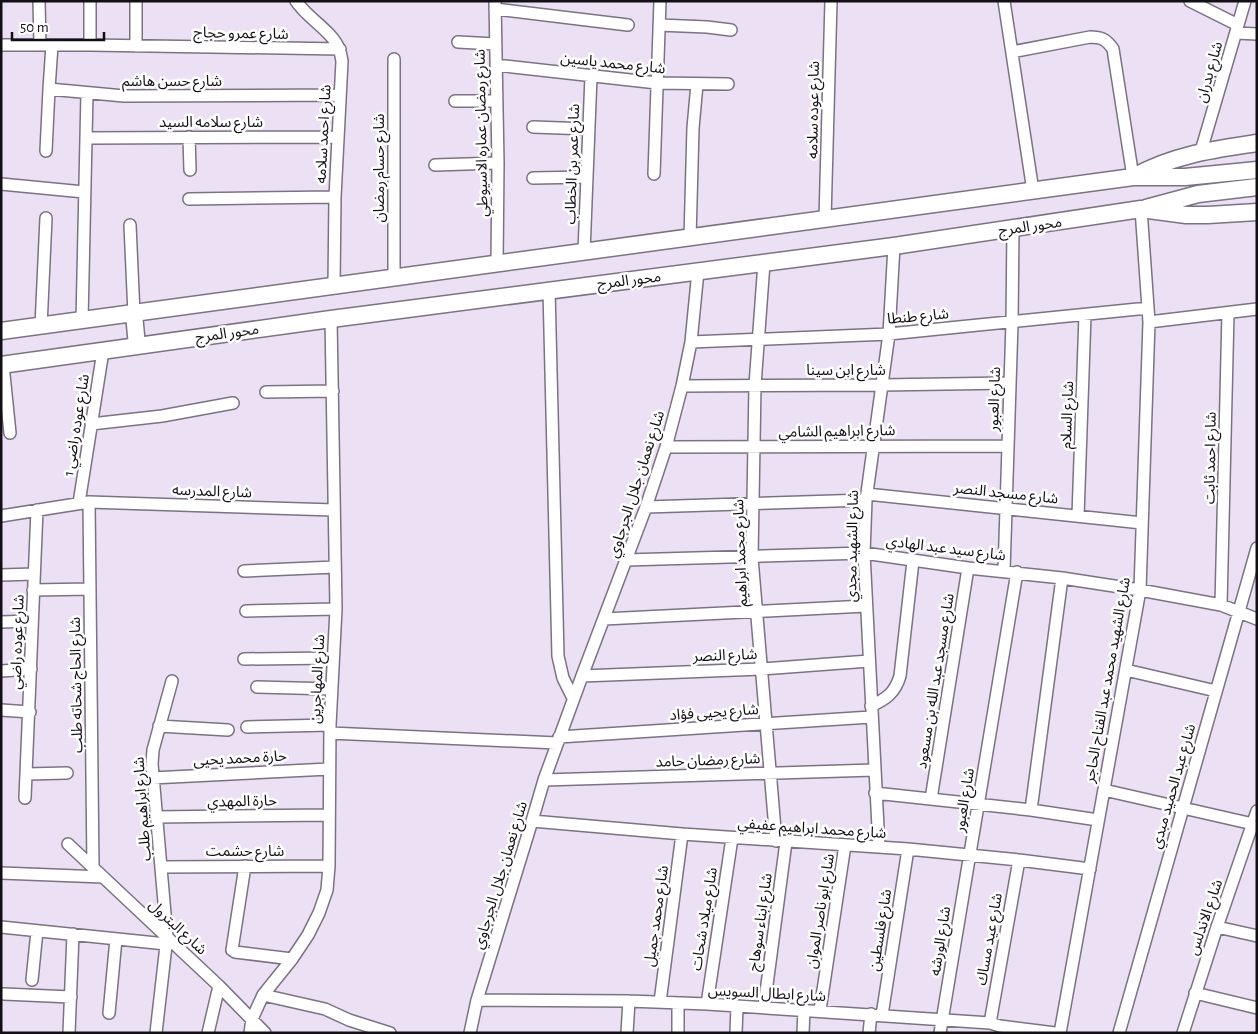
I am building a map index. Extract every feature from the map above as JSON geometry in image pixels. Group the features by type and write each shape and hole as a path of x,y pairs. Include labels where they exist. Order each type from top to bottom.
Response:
{"main road":[{"path":"1133,177 1166,161 1201,151 1257,143"},
{"path":"1,331 1133,177 1185,177 1257,170"},
{"path":"1141,209 1198,194 1257,187"},
{"name":"محور المرج","path":"2,365 331,319 894,246 1141,209 1163,213 1208,215 1257,212"},
{"path":"134,314 137,346"}],"street":[{"path":"39,1 46,45 49,89 46,152"},
{"path":"90,1 90,45"},
{"path":"136,1 136,46"},
{"path":"296,1 311,19 332,38 340,49"},
{"path":"654,174 660,1"},
{"name":"شارع عوده سلامه","path":"825,219 831,1"},
{"path":"1004,1 1033,191"},
{"path":"1190,1 1237,29 1257,34"},
{"name":"شارع بدران","path":"1201,151 1245,1"},
{"path":"495,5 628,25"},
{"name":"شارع رمضان عماره الاسيوطي","path":"495,5 498,163 497,264"},
{"path":"659,25 707,26 731,30"},
{"path":"1012,52 1090,37 1100,37 1108,41 1113,49 1133,177"},
{"path":"458,42 495,44"},
{"name":"شارع عمرو حجاج","path":"1,45 340,49"},
{"name":"شارع احمد سلامه","path":"334,286 337,137 342,61 340,49"},
{"name":"شارع حسام رمضان","path":"394,59 394,278"},
{"name":"شارع محمد ياسين","path":"496,65 657,83 728,84"},
{"name":"شارع عمر بن الخطاب","path":"584,252 591,76"},
{"path":"690,238 693,128 697,84"},
{"name":"شارع حسن هاشم","path":"49,89 87,94 160,96 340,95"},
{"path":"82,321 87,94"},
{"path":"455,101 496,101"},
{"path":"534,126 588,129"},
{"path":"189,137 190,170"},
{"name":"شارع سلامه السيد","path":"86,138 337,137"},
{"path":"435,165 498,163"},
{"path":"533,178 587,177"},
{"path":"1,184 84,192"},
{"path":"189,199 335,197"},
{"name":"شارع الشهيد محمد عبد الفتاح الحاجر","path":"1060,1033 1140,590 1149,322 1141,209"},
{"path":"41,326 46,218"},
{"path":"130,225 134,314"},
{"name":"شارع العبور","path":"1004,571 1013,228"},
{"name":"شارع الشهيد مجدي","path":"879,847 864,553 866,497 889,334 894,246"},
{"name":"شارع محمد ابراهيم","path":"764,263 752,447 752,558 770,773 781,841"},
{"name":"شارع نعمان جلال الجرجاوي","path":"470,1033 477,1000 544,780 573,698 646,507 666,447 691,342 698,271"},
{"path":"549,290 558,656 563,678 573,698"},
{"name":"شارع طنطا","path":"691,342 889,334 1148,308"},
{"path":"1149,322 1257,309"},
{"name":"شارع احمد ثابت","path":"1221,605 1228,313"},
{"name":"شارع السلام","path":"1078,516 1085,315"},
{"name":"شارع المهاجرين","path":"250,1033 252,1019 263,995 292,959 308,935 319,913 327,890 329,866 330,729 336,609 331,319"},
{"name":"شارع عوده راضي 1","path":"84,503 91,424 103,350"},
{"path":"2,365 10,433"},
{"name":"شارع ابن سينا","path":"682,386 1009,382"},
{"path":"266,392 333,391"},
{"path":"91,424 162,416 233,403"},
{"name":"شارع ابراهيم الشامي","path":"666,447 1008,446"},
{"name":"شارع مسجد النصر","path":"646,507 866,497 1006,508 1142,523"},
{"name":"شارع المدرسه","path":"1,516 84,503 334,510"},
{"name":"شارع الحاج شحاته طلب","path":"84,503 90,589 93,868"},
{"name":"شارع عوده راضي","path":"25,798 37,510"},
{"name":"شارع عبد الحميد مبدي","path":"1119,1033 1257,548"},
{"name":"شارع سيد عبد الهادي","path":"626,560 752,558 864,553 968,568 1062,578 1140,590 1221,605 1257,619"},
{"path":"871,712 892,694 898,681 913,561"},
{"path":"244,570 335,568"},
{"name":"شارع مسجد عبد الله بن مسعود","path":"931,799 968,568"},
{"name":"شارع العبور","path":"970,855 1017,572"},
{"path":"1,575 34,574"},
{"path":"1031,810 1062,578"},
{"path":"33,590 90,589"},
{"path":"604,619 866,606"},
{"path":"246,611 336,609"},
{"path":"1,622 32,621"},
{"path":"244,659 333,658"},
{"name":"شارع النصر","path":"582,676 761,669 869,661"},
{"path":"1,670 31,669"},
{"path":"1126,670 1216,691"},
{"name":"شارع ابراهيم طلب","path":"156,1033 167,941 152,778 153,750 172,681"},
{"path":"257,687 332,689"},
{"path":"1,710 30,712"},
{"name":"شارع يحيى فؤاد","path":"247,727 558,740 766,723 871,712"},
{"path":"159,726 228,730"},
{"name":"حارة محمد يحيى","path":"152,778 329,769"},
{"name":"شارع رمضان حامد","path":"544,780 874,770"},
{"path":"27,774 67,773"},
{"path":"1104,790 1253,824"},
{"path":"875,793 1031,810 1098,820"},
{"name":"شارع الاندلس","path":"1183,1033 1216,927 1257,811"},
{"name":"حارة المهدي","path":"156,817 329,815"},
{"name":"شارع محمد ابراهيم عفيفي","path":"532,821 732,838 879,847 1019,860 1090,869"},
{"name":"شارع محمد جميل","path":"660,1002 682,834"},
{"name":"شارع ميلاد شحات","path":"706,1004 732,838"},
{"name":"شارع ابناء سوهاج","path":"764,1007 781,841"},
{"name":"شارع البترول","path":"68,844 167,941 219,986 265,1033"},
{"name":"شارع ابو ناصر الموان","path":"820,1010 845,845"},
{"name":"شارع فلسطين","path":"869,1033 877,1015 908,850"},
{"name":"شارع الورشه","path":"940,1033 970,855"},
{"name":"شارع عيد مساك","path":"996,1027 1019,860"},
{"path":"244,866 232,950 235,952 292,959"},
{"name":"شارع حشمت","path":"161,867 329,866"},
{"path":"1,873 103,877"},
{"path":"1,927 167,941"},
{"path":"1216,927 1257,936"},
{"path":"32,980 37,931"},
{"path":"70,1033 73,934"},
{"path":"109,1013 116,938"},
{"path":"208,1033 219,986"},
{"path":"1196,993 1257,1008"},
{"path":"4,994 71,997"},
{"path":"263,995 326,1009 377,1031 390,1033"},
{"name":"شارع ابطال السويس","path":"477,1000 629,1001 804,1009 942,1020 1055,1033"},
{"path":"627,1033 629,1001"},
{"path":"678,1003 678,1033"},
{"path":"736,1033 737,1006"},
{"path":"803,1033 804,1009"}]}
